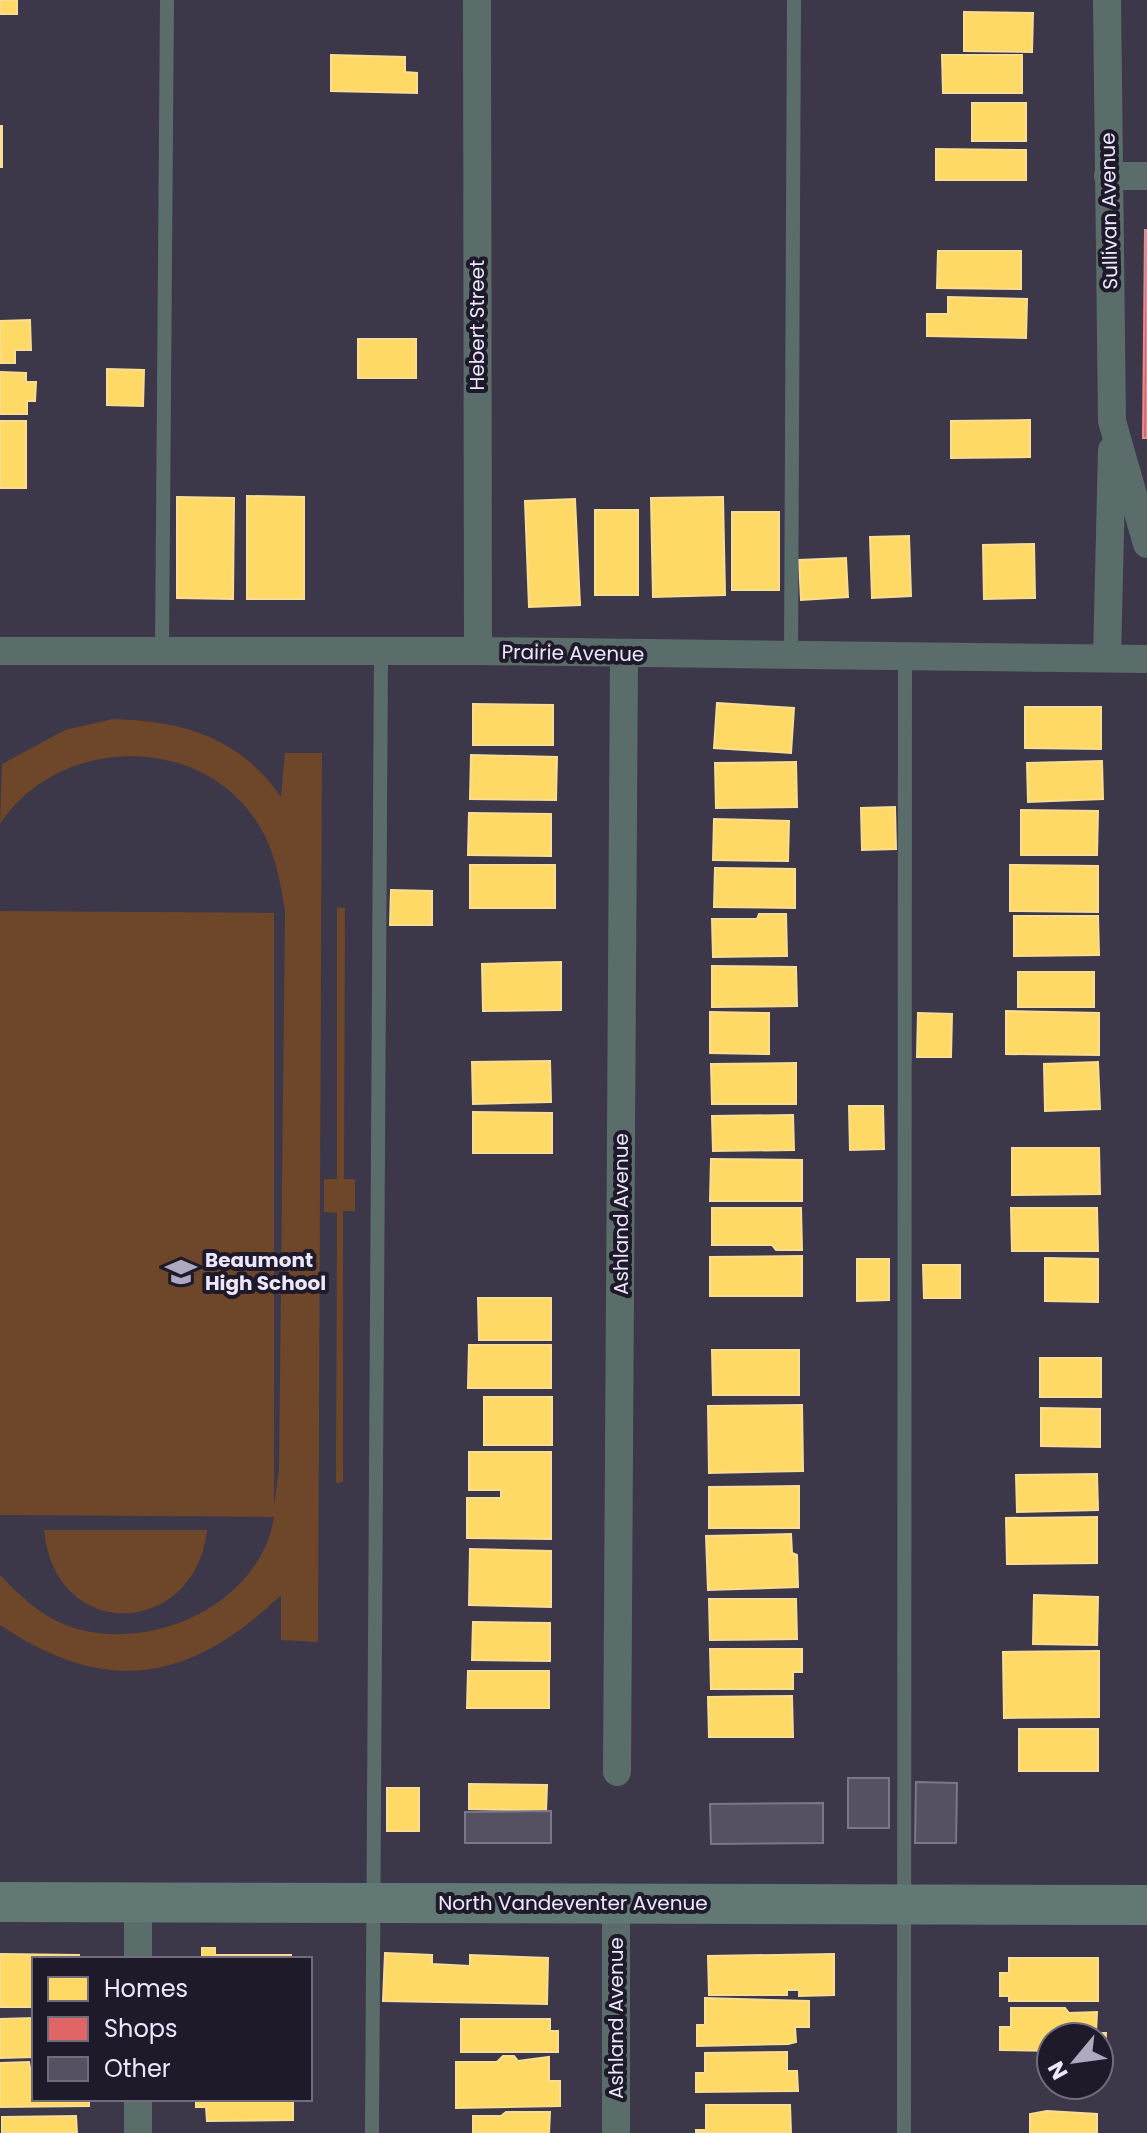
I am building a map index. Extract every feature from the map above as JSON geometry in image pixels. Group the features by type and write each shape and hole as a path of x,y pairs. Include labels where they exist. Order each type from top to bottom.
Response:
{"main road":[{"name":"North Vandeventer Avenue","path":"0,1902 1147,1905"}],"street":[{"name":"Hebert Street","path":"477,0 478,651"},
{"name":"Sullivan Avenue","path":"1107,0 1112,421 1107,658"},
{"path":"1108,176 1147,176"},
{"name":"Sullivan Avenue","path":"1112,421 1147,544"},
{"name":"Prairie Avenue","path":"0,651 478,651 1147,659"},
{"name":"Ashland Avenue","path":"617,1772 624,655"},
{"path":"138,1902 138,1957"},
{"name":"Ashland Avenue","path":"616,1904 616,2133"},
{"path":"138,2101 138,2133"}],"lane":[{"path":"162,652 167,0"},
{"path":"791,656 794,0"},
{"path":"372,2133 381,653"},
{"path":"904,2133 905,656"}],"shaded area":[{"path":"113,719 163,724 208,736 247,760 281,797 285,753 322,753 318,1642 281,1640 281,1595 214,1647 180,1662 146,1670 112,1670 76,1663 39,1648 0,1625 0,1575 29,1602 63,1624 95,1633 128,1634 162,1628 194,1617 222,1599 247,1576 264,1549 274,1517 0,1515 0,911 274,913 274,1506 279,1469 285,911 275,863 255,819 229,790 198,771 163,759 126,756 89,761 55,775 25,795 0,824 2,764 65,730"},
{"path":"337,907 345,908 344,1179 355,1179 355,1211 343,1211 343,1482 336,1483 337,1213 324,1212 324,1179 337,1179"},
{"path":"44,1530 207,1530 197,1565 178,1591 153,1607 126,1613 98,1609 73,1594 54,1567"}],"building: Homes":[{"path":"0,0 17,0 17,14 0,14"},
{"path":"964,12 1033,13 1032,52 964,51"},
{"path":"331,55 405,57 405,72 417,73 417,93 331,91"},
{"path":"942,55 1022,55 1022,93 943,93"},
{"path":"972,103 1026,103 1026,141 972,141"},
{"path":"2,126 2,167 0,167"},
{"path":"936,149 1026,150 1026,180 936,180"},
{"path":"938,251 1021,251 1021,289 937,288"},
{"path":"948,297 1027,299 1026,338 927,336 927,314 948,314"},
{"path":"30,320 31,350 15,350 15,363 0,363 0,321"},
{"path":"358,339 416,339 416,378 358,378"},
{"path":"107,369 144,370 143,406 107,405"},
{"path":"0,372 26,373 26,382 36,382 35,401 27,401 27,414 0,414"},
{"path":"1030,420 1030,457 951,458 951,421"},
{"path":"0,421 26,421 26,488 0,488"},
{"path":"247,496 304,497 304,599 247,599"},
{"path":"177,497 234,498 233,599 177,598"},
{"path":"723,497 725,595 653,597 651,498"},
{"path":"575,499 580,605 529,607 525,501"},
{"path":"595,510 638,510 638,595 595,595"},
{"path":"732,512 779,512 779,590 732,590"},
{"path":"909,536 911,596 872,598 870,537"},
{"path":"1034,544 1035,598 984,599 983,545"},
{"path":"846,558 848,597 801,600 799,560"},
{"path":"717,703 794,708 791,753 714,748"},
{"path":"473,704 553,705 553,745 473,745"},
{"path":"1025,707 1101,707 1101,749 1025,748"},
{"path":"471,755 557,757 556,800 470,799"},
{"path":"1102,761 1103,799 1028,802 1027,763"},
{"path":"796,762 797,807 716,808 715,763"},
{"path":"895,807 896,849 862,850 861,808"},
{"path":"1021,810 1098,811 1097,855 1021,855"},
{"path":"469,813 551,814 551,856 468,855"},
{"path":"714,819 789,821 788,861 713,860"},
{"path":"470,865 555,865 555,908 470,908"},
{"path":"1010,865 1098,866 1098,912 1010,911"},
{"path":"715,868 795,869 795,908 714,907"},
{"path":"391,890 432,891 432,925 390,925"},
{"path":"759,914 786,914 787,956 713,957 712,919 757,919"},
{"path":"1014,916 1098,916 1099,955 1014,956"},
{"path":"561,962 561,1010 483,1011 482,964"},
{"path":"712,966 796,967 797,1006 712,1007"},
{"path":"1018,972 1094,972 1094,1007 1018,1007"},
{"path":"1006,1011 1099,1013 1099,1055 1006,1054"},
{"path":"710,1012 769,1013 769,1054 710,1053"},
{"path":"918,1013 952,1014 951,1057 917,1057"},
{"path":"550,1061 551,1102 473,1104 472,1062"},
{"path":"1098,1062 1100,1109 1045,1111 1044,1064"},
{"path":"796,1063 796,1104 712,1104 711,1064"},
{"path":"849,1106 883,1106 884,1149 850,1150"},
{"path":"473,1112 552,1113 552,1153 473,1153"},
{"path":"793,1115 794,1150 713,1151 712,1116"},
{"path":"1012,1148 1099,1148 1100,1194 1012,1195"},
{"path":"711,1159 802,1160 802,1201 710,1201"},
{"path":"712,1208 801,1208 802,1250 776,1250 772,1245 712,1245"},
{"path":"1011,1208 1097,1208 1098,1251 1012,1251"},
{"path":"802,1256 802,1296 710,1296 710,1257"},
{"path":"1045,1258 1098,1259 1098,1302 1045,1301"},
{"path":"857,1259 889,1259 889,1300 857,1301"},
{"path":"923,1265 960,1265 960,1298 924,1298"},
{"path":"478,1298 551,1298 551,1340 479,1340"},
{"path":"469,1345 551,1345 551,1388 468,1388"},
{"path":"712,1350 799,1350 799,1395 713,1395"},
{"path":"1040,1358 1101,1358 1101,1397 1040,1397"},
{"path":"484,1397 552,1397 552,1445 484,1445"},
{"path":"802,1405 803,1471 709,1473 708,1406"},
{"path":"1041,1408 1100,1409 1100,1447 1041,1446"},
{"path":"469,1452 551,1452 551,1539 467,1538 467,1498 501,1498 501,1490 469,1490"},
{"path":"1097,1474 1098,1510 1017,1512 1016,1475"},
{"path":"799,1486 799,1528 709,1528 709,1487"},
{"path":"1097,1517 1097,1563 1007,1564 1006,1518"},
{"path":"791,1534 792,1553 797,1555 798,1587 708,1590 706,1536"},
{"path":"470,1549 551,1551 551,1607 469,1605"},
{"path":"1034,1595 1098,1597 1097,1645 1033,1644"},
{"path":"709,1599 796,1599 797,1639 710,1640"},
{"path":"473,1622 550,1623 550,1661 472,1660"},
{"path":"710,1649 802,1649 802,1672 793,1672 793,1689 711,1689"},
{"path":"1099,1651 1099,1717 1004,1718 1003,1652"},
{"path":"468,1671 549,1671 549,1708 467,1708"},
{"path":"792,1696 793,1737 709,1737 708,1697"},
{"path":"1019,1729 1098,1729 1098,1771 1019,1771"},
{"path":"469,1784 547,1785 546,1811 469,1809"},
{"path":"387,1788 419,1788 419,1831 387,1831"},
{"path":"202,1948 215,1948 215,1955 291,1955 291,1957 202,1957"},
{"path":"385,1953 432,1955 432,1964 470,1966 470,1955 548,1958 547,2004 383,2001"},
{"path":"0,1954 79,1955 32,1957 32,2007 0,2007"},
{"path":"834,1954 834,1995 799,1996 799,1990 787,1990 787,1995 709,1995 708,1956"},
{"path":"1009,1958 1098,1958 1098,2001 1009,2001 1009,1996 1000,1996 1000,1973 1009,1973"},
{"path":"705,1998 809,2001 809,2027 795,2027 796,2042 788,2044 697,2046 697,2025 705,2025"},
{"path":"1011,2008 1065,2008 1069,2013 1097,2012 1097,2021 1035,2021 1035,2051 1000,2050 1000,2027 1011,2027"},
{"path":"32,2018 32,2057 0,2058 0,2019"},
{"path":"461,2019 550,2019 550,2031 558,2031 558,2052 461,2052"},
{"path":"787,2052 787,2071 797,2071 798,2091 696,2092 696,2073 705,2073 705,2053"},
{"path":"503,2056 514,2056 518,2061 549,2057 549,2081 560,2081 560,2106 456,2108 456,2062 497,2062"},
{"path":"29,2062 32,2068 32,2101 89,2101 89,2106 0,2107 0,2063"},
{"path":"196,2101 293,2101 293,2120 207,2121 206,2107 196,2107"},
{"path":"706,2105 790,2105 791,2133 696,2133 696,2130 706,2130"},
{"path":"1047,2111 1097,2114 1097,2133 1030,2133 1030,2114"},
{"path":"506,2112 550,2112 549,2133 473,2133 473,2116 501,2116"},
{"path":"76,2116 77,2133 2,2133 2,2117"}],"building: Shops":[{"path":"1145,230 1147,438 1143,438"}],"building: Other":[{"path":"848,1778 889,1778 889,1828 848,1828"},
{"path":"916,1782 957,1783 956,1843 915,1843"},
{"path":"823,1803 823,1843 711,1844 710,1804"},
{"path":"551,1811 551,1843 465,1843 465,1812"}],"place":[{"name":"Beaumont High School","path":"181,1272"}]}
